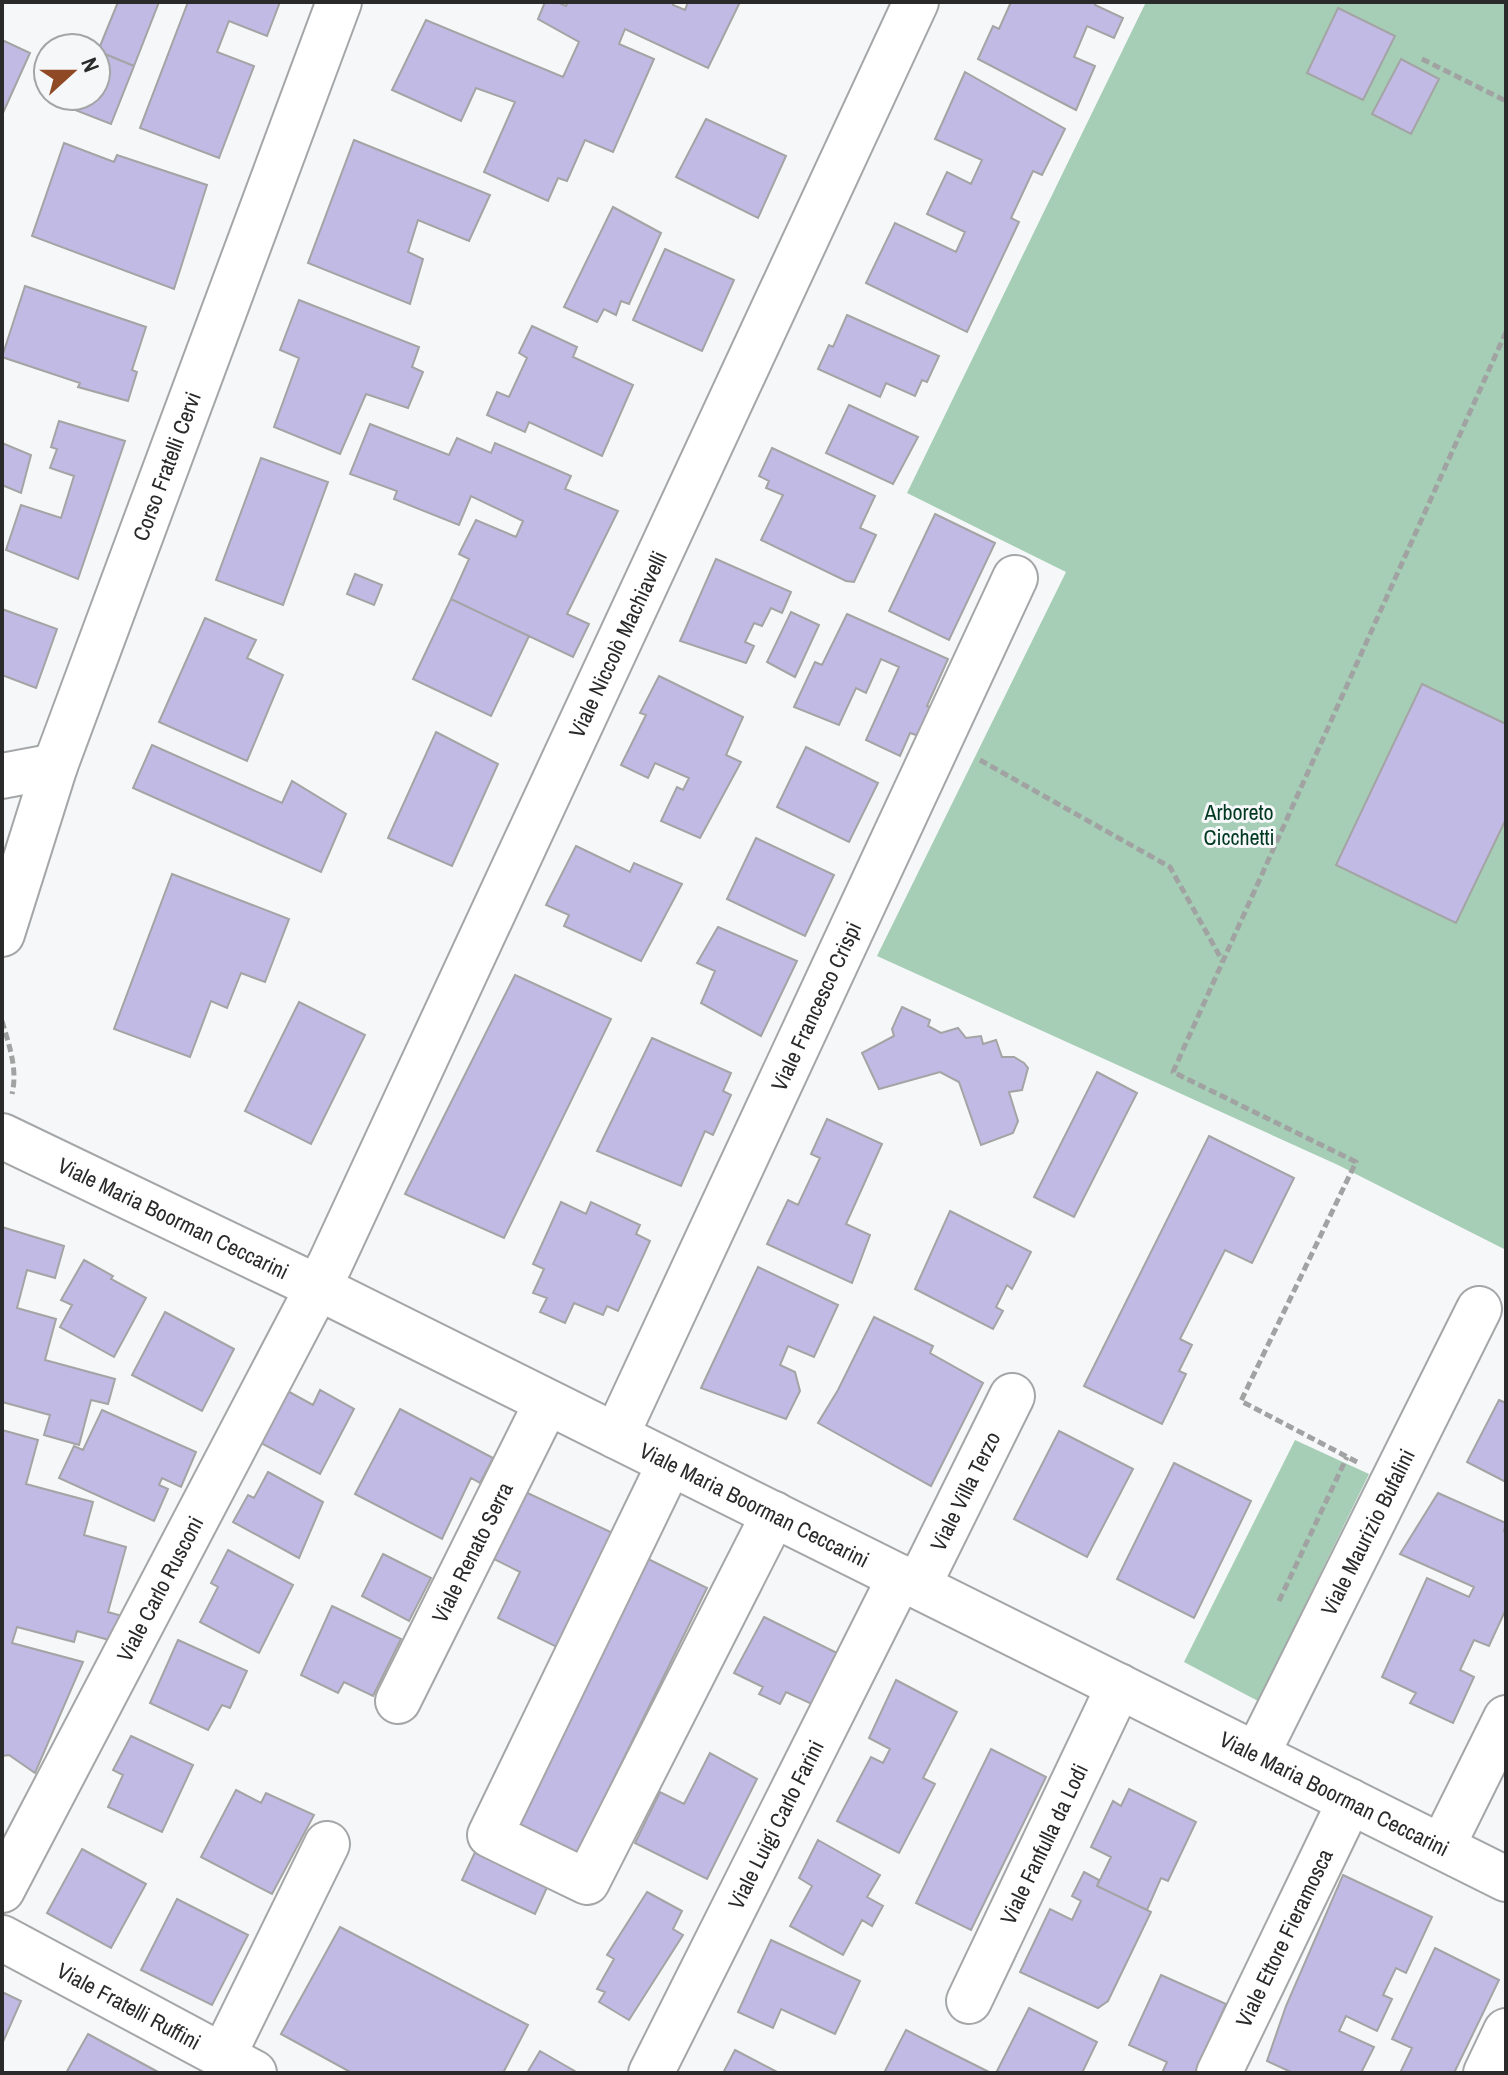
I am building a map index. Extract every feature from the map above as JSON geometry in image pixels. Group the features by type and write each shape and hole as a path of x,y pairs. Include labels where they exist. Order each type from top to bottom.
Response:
{"street":[{"name":"Corso Fratelli Cervi","path":"2,934 10,876 55,766 339,2"},
{"name":"Viale Niccolò Machiavelli","path":"319,1288 916,2"},
{"name":"Viale Francesco Crispi","path":"616,1436 1015,578"},
{"path":"2,776 55,766"},
{"name":"Viale Maria Boorman Ceccarini","path":"2,1136 319,1288 1506,1879"},
{"name":"Viale Carlo Rusconi","path":"2,1890 319,1288"},
{"name":"Viale Maurizio Bufalini","path":"1257,1754 1479,1309"},
{"name":"Viale Villa Terzo","path":"909,1582 1012,1396"},
{"name":"Viale Renato Serra","path":"398,1701 547,1402"},
{"path":"670,1463 490,1835 501,1841 587,1882 774,1514"},
{"name":"Viale Luigi Carlo Farini","path":"651,2073 909,1582"},
{"name":"Viale Fanfulla da Lodi","path":"969,2001 1119,1686"},
{"path":"1442,1847 1506,1718"},
{"name":"Viale Ettore Fieramosca","path":"1219,2073 1350,1801"},
{"path":"238,2064 327,1844"},
{"name":"Viale Fratelli Ruffini","path":"2,1938 238,2064"},
{"path":"1486,2073 1506,2031"}],"path":[{"path":"1422,59 1506,101"},
{"path":"1393,1480 1241,1401 1356,1162 1173,1072 1506,332"},
{"path":"941,738 1170,867 1223,962"},
{"path":"1275,1611 1347,1457"}],"green space":[{"name":"Arboreto Cicchetti","path":"1146,2 1506,2 1506,1250 1338,1165 877,956 1066,572 907,493"},
{"path":"1295,1440 1369,1474 1258,1701 1184,1662"}],"building":[{"path":"118,2 159,2 134,66 112,57 112,32 106,32"},
{"path":"188,2 280,2 267,36 229,21 217,52 254,66 219,158 140,128"},
{"path":"545,2 566,6 568,2 672,2 685,10 688,2 740,2 708,68 625,29 619,44 654,59 613,152 585,140 567,181 558,178 548,201 484,172 515,102 476,88 461,121 392,90 426,20 563,77 579,42 538,19"},
{"path":"1011,2 1096,2 1095,5 1123,18 1114,38 1087,26 1074,57 1095,66 1076,110 978,59 993,26 999,29"},
{"path":"1338,8 1395,36 1363,100 1307,73"},
{"path":"2,40 30,53 2,115"},
{"path":"112,57 134,66 111,124 80,112 112,112"},
{"path":"1401,59 1439,79 1411,134 1372,114"},
{"path":"965,72 1065,129 1042,175 1033,171 1011,218 1019,222 967,332 866,283 895,223 956,252 965,232 927,214 947,172 971,184 982,160 935,139"},
{"path":"706,119 786,156 758,218 676,177"},
{"path":"354,140 490,195 469,241 418,220 408,252 423,259 410,304 308,263"},
{"path":"64,143 114,162 117,155 207,185 174,289 32,236"},
{"path":"613,207 661,233 629,304 621,301 616,315 604,309 597,322 564,307"},
{"path":"665,249 734,280 702,351 633,320"},
{"path":"25,286 146,327 132,370 137,372 128,401 78,387 80,383 2,357"},
{"path":"299,300 419,347 412,367 423,372 408,408 366,394 340,454 274,427 299,358 280,350"},
{"path":"847,315 939,356 927,382 922,380 915,396 886,383 880,397 818,369 829,345 833,347"},
{"path":"532,326 577,347 573,357 633,385 602,456 529,422 525,432 487,415 497,392 509,397 527,358 519,353"},
{"path":"849,405 918,437 893,484 826,453"},
{"path":"59,421 125,441 78,579 6,550 21,505 61,518 74,476 50,468 57,449 51,447"},
{"path":"370,424 449,455 457,438 491,453 495,443 571,476 565,489 618,511 567,614 589,624 573,657 451,599 469,559 459,554 476,520 516,537 523,521 471,496 459,525 394,499 397,491 350,474"},
{"path":"2,443 31,455 21,493 2,485"},
{"path":"772,448 875,496 860,528 876,535 854,582 761,540 783,495 766,488 769,481 759,476"},
{"path":"261,458 328,482 283,605 216,580"},
{"path":"935,514 995,543 949,640 889,611"},
{"path":"716,559 791,592 782,613 771,608 762,626 754,623 745,642 754,646 746,663 680,641"},
{"path":"355,574 382,585 374,605 347,594"},
{"path":"451,599 529,636 491,716 413,679"},
{"path":"2,609 57,629 36,688 2,675"},
{"path":"791,612 819,625 795,677 767,662"},
{"path":"847,614 948,659 927,706 932,708 919,736 910,733 900,756 866,740 899,667 881,659 866,693 856,688 839,725 794,707 815,662 822,665"},
{"path":"205,618 256,640 247,658 283,675 247,761 159,722"},
{"path":"659,676 743,717 726,755 741,762 700,838 661,821 677,787 683,790 689,778 655,763 648,778 621,765 646,715 640,713"},
{"path":"1422,684 1506,724 1506,819 1456,923 1336,865"},
{"path":"436,732 498,764 452,866 388,838"},
{"path":"152,745 282,803 292,781 346,814 321,872 133,788"},
{"path":"806,747 878,783 849,842 777,807"},
{"path":"756,838 834,875 805,936 727,899"},
{"path":"576,846 630,872 634,863 682,884 641,961 564,926 569,915 546,905"},
{"path":"172,874 289,919 265,982 241,973 227,1008 211,1001 190,1057 114,1029"},
{"path":"718,927 797,961 761,1036 701,1003 715,971 697,963"},
{"path":"515,975 611,1019 504,1238 405,1194"},
{"path":"299,1002 365,1035 311,1144 245,1111"},
{"path":"902,1007 930,1020 928,1026 941,1033 958,1028 966,1038 981,1036 983,1044 996,1040 1002,1057 1014,1057 1024,1063 1028,1068 1022,1090 1009,1092 1018,1121 1013,1133 981,1145 959,1082 940,1072 879,1089 862,1053 894,1036 892,1029"},
{"path":"652,1038 731,1073 723,1091 731,1095 713,1135 705,1131 681,1186 597,1151"},
{"path":"1097,1072 1137,1093 1074,1217 1034,1197"},
{"path":"827,1119 882,1144 846,1224 870,1235 852,1283 767,1244 788,1200 798,1205 820,1158 811,1154"},
{"path":"1209,1136 1294,1178 1252,1263 1225,1250 1180,1339 1192,1345 1179,1371 1186,1374 1162,1424 1084,1386"},
{"path":"561,1202 586,1214 591,1202 640,1225 636,1234 650,1241 618,1311 607,1306 603,1315 574,1303 565,1323 540,1312 547,1298 533,1293 544,1269 533,1264"},
{"path":"950,1211 1031,1252 1012,1289 1007,1285 996,1307 1003,1311 993,1329 915,1289"},
{"path":"2,1227 64,1246 55,1278 27,1270 17,1308 56,1319 45,1360 115,1379 108,1404 91,1400 79,1445 44,1435 50,1415 2,1402"},
{"path":"84,1260 146,1298 114,1357 60,1327 72,1305 61,1300"},
{"path":"758,1267 838,1305 814,1357 788,1346 780,1365 795,1372 800,1391 786,1419 701,1388"},
{"path":"165,1312 234,1349 202,1411 132,1375"},
{"path":"874,1317 933,1346 930,1353 983,1383 931,1486 818,1423"},
{"path":"282,1388 313,1405 320,1390 354,1409 320,1474 255,1440"},
{"path":"1499,1400 1506,1403 1506,1482 1467,1462"},
{"path":"400,1409 493,1458 480,1483 471,1478 442,1539 355,1494"},
{"path":"102,1410 196,1452 181,1487 162,1478 159,1485 168,1489 154,1521 59,1478 74,1446 83,1450"},
{"path":"2,1430 38,1440 26,1484 93,1502 84,1535 126,1547 108,1612 122,1616 116,1642 77,1631 74,1642 17,1627 12,1643 83,1662 35,1773 9,1755 2,1756"},
{"path":"1059,1431 1133,1469 1087,1557 1014,1519"},
{"path":"1174,1463 1251,1501 1194,1618 1117,1579"},
{"path":"268,1472 323,1502 299,1558 233,1522 248,1495 254,1498"},
{"path":"519,1489 619,1536 561,1649 498,1618 520,1572 490,1557"},
{"path":"1438,1493 1506,1523 1506,1609 1489,1646 1474,1640 1460,1670 1474,1677 1453,1723 1410,1703 1416,1693 1382,1677 1427,1578 1469,1597 1474,1587 1400,1554"},
{"path":"228,1550 293,1585 259,1653 200,1622 218,1587 211,1583"},
{"path":"383,1554 431,1578 409,1621 362,1596"},
{"path":"642,1556 707,1588 575,1858 510,1826"},
{"path":"332,1606 401,1639 373,1696 344,1682 338,1693 301,1675"},
{"path":"764,1617 839,1654 814,1705 786,1692 780,1704 759,1694 763,1687 734,1673"},
{"path":"178,1640 247,1671 230,1708 222,1705 208,1730 150,1703"},
{"path":"896,1680 957,1712 923,1778 935,1784 899,1853 837,1821 871,1757 883,1763 890,1749 869,1738"},
{"path":"131,1736 193,1765 162,1832 108,1807 123,1775 113,1770"},
{"path":"991,1749 1046,1777 971,1930 916,1903"},
{"path":"710,1753 757,1779 707,1879 635,1843 660,1792 684,1804"},
{"path":"1129,1789 1196,1822 1168,1881 1161,1878 1147,1910 1097,1886 1111,1857 1091,1847 1113,1801 1121,1806"},
{"path":"236,1790 261,1803 266,1793 314,1815 272,1894 201,1857"},
{"path":"491,1818 563,1852 535,1914 462,1880"},
{"path":"818,1840 880,1875 867,1897 883,1906 872,1926 862,1920 843,1955 790,1926 812,1886 799,1878"},
{"path":"82,1849 146,1884 111,1948 47,1913"},
{"path":"1084,1872 1099,1880 1097,1886 1151,1912 1108,2001 1098,2008 1020,1972 1050,1909 1072,1920 1081,1901 1072,1896"},
{"path":"1343,1875 1432,1917 1406,1973 1396,1968 1383,1995 1392,1999 1377,2031 1346,2016 1339,2031 1374,2047 1361,2073 1293,2073 1267,2061 1286,2006"},
{"path":"647,1892 682,1911 673,1929 683,1935 629,2020 599,2002 605,1992 597,1989 614,1959 607,1955"},
{"path":"177,1899 248,1935 212,2005 141,1970"},
{"path":"340,1927 528,2025 503,2073 352,2073 281,2034"},
{"path":"771,1940 860,1981 835,2034 781,2009 773,2028 738,2012"},
{"path":"1435,1948 1499,1980 1454,2073 1400,2073 1412,2048 1392,2039"},
{"path":"1161,1975 1226,2004 1195,2073 1162,2073 1167,2062 1129,2045"},
{"path":"2,1992 21,2001 2,2044"},
{"path":"1029,2008 1097,2042 1082,2073 996,2073"},
{"path":"906,2030 945,2050 991,2073 884,2073"},
{"path":"88,2034 160,2073 66,2073"},
{"path":"735,2050 779,2073 723,2073"},
{"path":"540,2051 578,2073 527,2073"}]}
